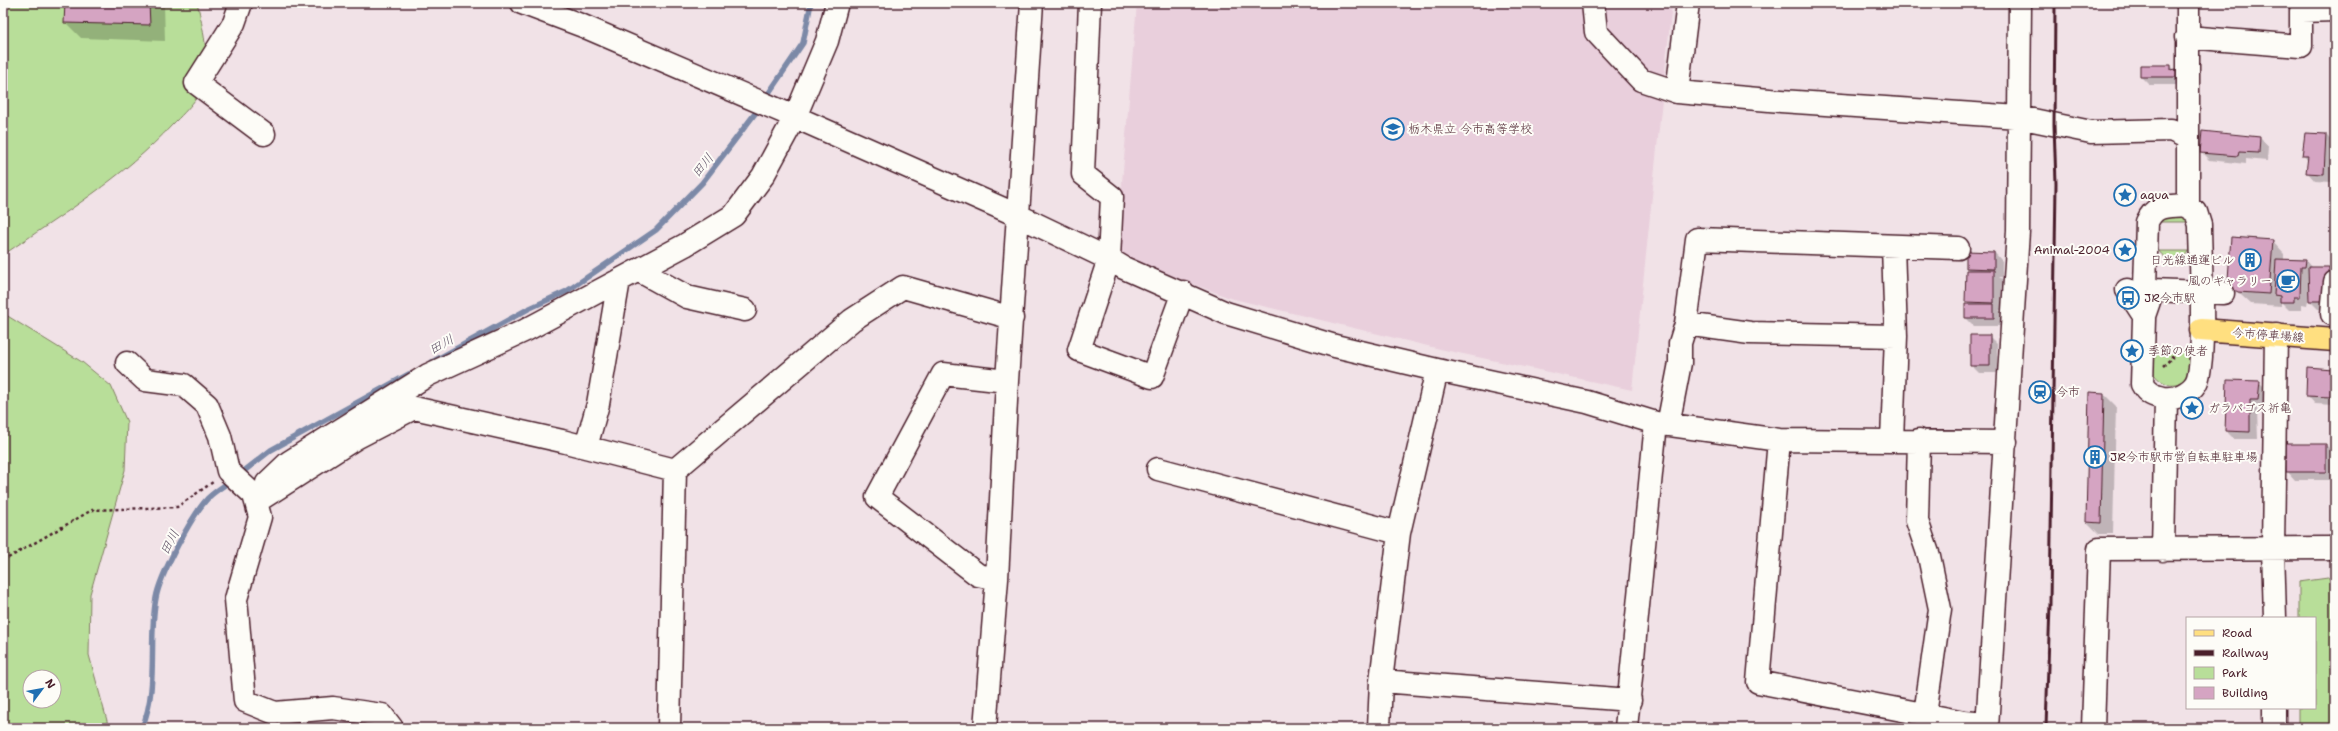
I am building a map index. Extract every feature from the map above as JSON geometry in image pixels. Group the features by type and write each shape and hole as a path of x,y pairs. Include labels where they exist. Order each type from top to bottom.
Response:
{"main road":[{"name":"今市停車場線","path":"2201,330 2331,340"}],"street":[{"path":"241,3 234,23 196,83 264,134"},
{"path":"522,3 583,26 795,117 1019,216 1110,259 1124,268 1183,292 1233,315 1334,346 1587,402 1662,424 1779,440 1919,440 2006,442"},
{"path":"255,498 289,462 428,375 526,330 685,245 734,215 763,176 795,117 827,41 837,3"},
{"path":"989,728 1007,381 1032,3"},
{"path":"1090,3 1083,174 1112,197 1110,259 1079,350 1152,377 1183,292"},
{"path":"1593,3 1596,32 1601,38 1641,80 1677,92 1781,101 2019,117 2091,132 2171,130 2188,138"},
{"path":"1677,92 1688,3"},
{"path":"1779,440 1758,682 1925,714 1964,725 1986,726 2006,442 2018,231 2020,3"},
{"path":"2188,3 2188,207"},
{"path":"2187,37 2302,46 2301,10 2335,10 2334,3"},
{"path":"2184,205 2188,207 2196,212 2200,225 2201,330 2199,373 2196,383 2190,389 2178,397 2166,399 2151,395 2142,384 2147,222 2151,213 2159,208 2184,205"},
{"path":"1626,728 1662,424 1680,363 1680,343 1686,324 1697,239 1958,248"},
{"path":"1892,440 1896,336 1893,246"},
{"path":"638,270 686,297 745,310"},
{"path":"586,447 598,404 618,280"},
{"path":"2332,314 2335,282"},
{"path":"669,728 675,470 852,320 903,287 1012,318"},
{"path":"2127,290 2144,316"},
{"path":"2144,316 2153,290"},
{"path":"2153,290 2223,294"},
{"path":"2153,290 2163,348"},
{"path":"1686,324 1750,333 1896,336"},
{"path":"2275,617 2273,548 2276,336"},
{"path":"127,363 146,380 184,385 207,405 220,436 228,471 255,498 260,517 236,598 245,701 275,713 333,708 382,715 392,728"},
{"path":"1379,728 1381,681 1399,533 1437,370"},
{"path":"997,579 978,575 877,497 943,374 1007,381"},
{"path":"2163,550 2166,399"},
{"path":"255,498 356,438 414,408 586,447 675,470"},
{"path":"1919,440 1917,521 1929,556 1940,609 1925,714"},
{"path":"1158,469 1399,533"},
{"path":"2093,728 2099,549 2163,550 2335,548"},
{"path":"1381,681 1630,700"},
{"path":"2274,709 2274,728"}],"path":[{"path":"2162,367 2172,358 2163,348"},
{"path":"3,561 92,510 177,507 228,471"}],"shaded area":[{"name":"栃木県立 今市高等学校","path":"1137,3 1672,3 1632,390 1440,349 1230,298 1116,255"}],"green space":[{"path":"3,3 197,3 201,18 207,58 207,72 203,87 194,101 154,143 134,161 70,210 3,255"},
{"path":"2185,216 2189,222 2160,222 2162,217"},
{"path":"2159,251 2188,251 2182,258 2174,260 2162,255"},
{"path":"3,310 6,315 82,362 111,386 127,422 125,470 90,594 89,655 109,728 3,728"},
{"path":"2153,347 2189,350 2189,369 2185,380 2180,383 2170,384 2162,381 2154,375 2151,370"},
{"path":"2335,577 2335,728 2298,728 2298,709 2316,709 2316,617 2299,617 2299,582"}],"building":[{"path":"65,3 149,3 150,25 64,23"},
{"path":"2140,65 2171,65 2171,70 2176,69 2176,77 2140,77"},
{"path":"2202,131 2260,137 2259,153 2239,152 2238,156 2200,153"},
{"path":"2305,133 2326,134 2324,174 2306,173 2308,156 2302,156"},
{"name":"日光線通運ビル","path":"2231,237 2273,240 2269,294 2238,292 2231,288 2228,279"},
{"path":"1966,251 1994,252 1994,269 1966,268"},
{"name":"風のギャラリー","path":"2276,259 2306,260 2305,267 2301,267 2300,297 2294,297 2294,302 2280,302 2280,296 2274,295"},
{"path":"2308,267 2329,267 2330,301 2309,301"},
{"path":"1966,270 1994,270 1994,303 1965,302"},
{"path":"1965,304 1994,304 1994,318 1965,318"},
{"path":"1970,335 1990,335 1990,366 1970,366"},
{"path":"2307,367 2333,369 2331,397 2306,396"},
{"path":"2227,380 2260,381 2258,400 2250,400 2250,432 2225,431"},
{"name":"JR今市駅市営自転車駐車場","path":"2089,392 2104,393 2101,523 2086,522"},
{"path":"2286,444 2326,444 2326,472 2286,472"}],"waterway":[{"name":"田川","path":"764,100 803,43 811,3"},
{"name":"田川","path":"432,362 528,309 567,291 656,230 702,183 760,107"},
{"name":"田川","path":"239,475 271,450 409,374"},
{"name":"田川","path":"142,728 147,712 152,680 154,614 159,588 170,561 201,506 211,495 232,480"}],"railway":[{"path":"2046,728 2050,604 2056,183 2054,125 2055,3"}],"place":[{"name":"栃木県立 今市高等学校","path":"1393,129"},
{"name":"aqua","path":"2125,195"},
{"name":"Animal-2004","path":"2125,250"},
{"name":"日光線通運ビル","path":"2250,260"},
{"name":"風のギャラリー","path":"2288,281"},
{"name":"JR今市駅","path":"2128,298"},
{"name":"季節の使者","path":"2132,351"},
{"name":"今市","path":"2040,392"},
{"name":"ガラパゴス祈亀","path":"2192,408"},
{"name":"JR今市駅市営自転車駐車場","path":"2095,457"}]}
